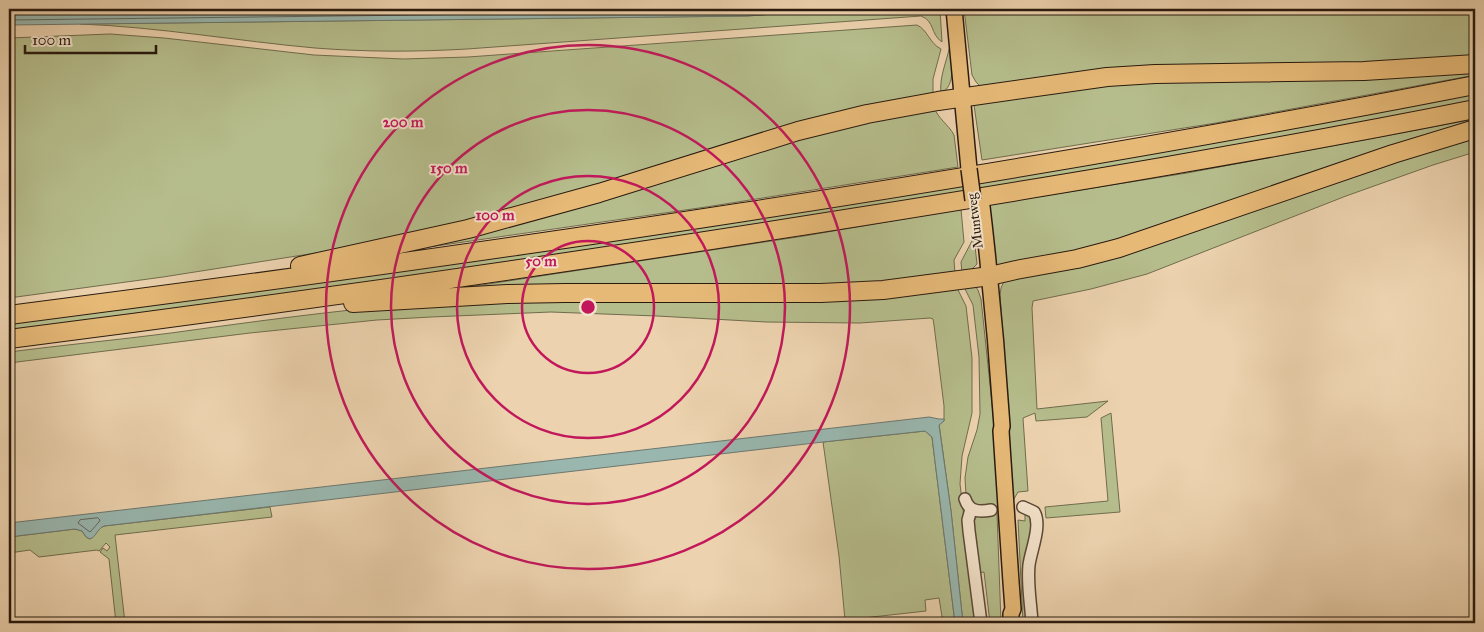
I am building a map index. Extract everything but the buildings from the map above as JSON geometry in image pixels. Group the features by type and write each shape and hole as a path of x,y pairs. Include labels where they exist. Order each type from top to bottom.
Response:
{"highway":[{"path":"182,293 468,230 599,193 815,126 867,114 966,96 1107,77 1175,74 1364,72 1475,64"},
{"path":"9,315 415,261 888,189 1250,128 1475,85"},
{"path":"9,339 278,304 579,261 954,202 1291,144 1475,109"},
{"path":"278,304 372,303 468,296 565,293 884,290 986,277 1077,259 1129,245 1393,154 1475,129"}],"main road":[{"name":"Muntweg","path":"958,16 986,277 998,426 1001,431 1013,619"}],"street":[{"path":"981,623 969,531 968,504 979,512 991,510"},
{"path":"1023,507 1034,512 1037,518 1029,568 1032,623"}],"green space":[{"path":"842,9 940,9 942,42 938,39 931,24 921,16 467,49 410,51 315,48 169,31 80,24 747,16"},
{"path":"964,9 1475,9 1475,57 981,87 972,75"},
{"path":"917,25 941,49 933,79 933,95 862,107 810,119 601,185 491,215 322,252 163,277 9,298 9,38 110,34 164,38 314,55 403,59 468,57"},
{"path":"950,45 951,78 946,90 941,93 942,75"},
{"path":"1475,66 1475,75 1216,123 982,160 974,105 1066,84"},
{"path":"1475,90 1475,102 1222,151 604,250 9,333 9,321"},
{"path":"934,107 954,135 958,167 706,207 353,258 774,138"},
{"path":"1475,119 1475,122 1110,247 995,269 986,205 1187,173"},
{"path":"1475,134 1475,152 1346,196 1147,274 1091,289 1033,301 1037,409 1108,401 1087,417 1036,421 1035,413 1023,418 1028,491 1018,492 1011,504 1000,295 1004,281 1142,249"},
{"path":"961,209 964,242 954,260 955,274 898,283 409,296 804,236"},
{"path":"974,237 977,264 971,270 962,273 961,262"},
{"path":"963,285 974,285 981,299 994,423 1000,506 978,509 966,495 965,478 968,457 980,414 979,357 973,305"},
{"path":"957,288 966,306 972,358 972,413 962,456 960,484 977,623 963,623 939,424 944,421 944,406 934,325 933,319 930,318 860,323 766,322 551,312 431,317 377,320 250,333 9,363 9,352 151,336 321,313 412,304"},
{"path":"1111,413 1120,512 1046,518 1045,507 1108,501 1101,418"},
{"path":"925,431 932,437 955,623 943,623 939,598 925,600 926,611 845,620 839,556 823,442"},
{"path":"270,507 272,517 115,535 125,623 116,623 109,559 100,552 103,548 107,551 110,547 106,543 99,551 39,557 30,550 9,553 9,537 75,529 82,531 90,539 104,526"},
{"path":"1025,511 1033,515 1029,623 1023,623 1018,520 1025,521"},
{"path":"997,513 1001,623 990,623 984,572 978,573 973,543 973,528 977,516"}],"water":[{"path":"9,9 842,9 747,16 9,25"},
{"path":"929,417 944,419 939,425 951,511 963,623 955,623 932,437 925,431 104,526 90,539 82,531 75,529 9,537 9,523"}]}
